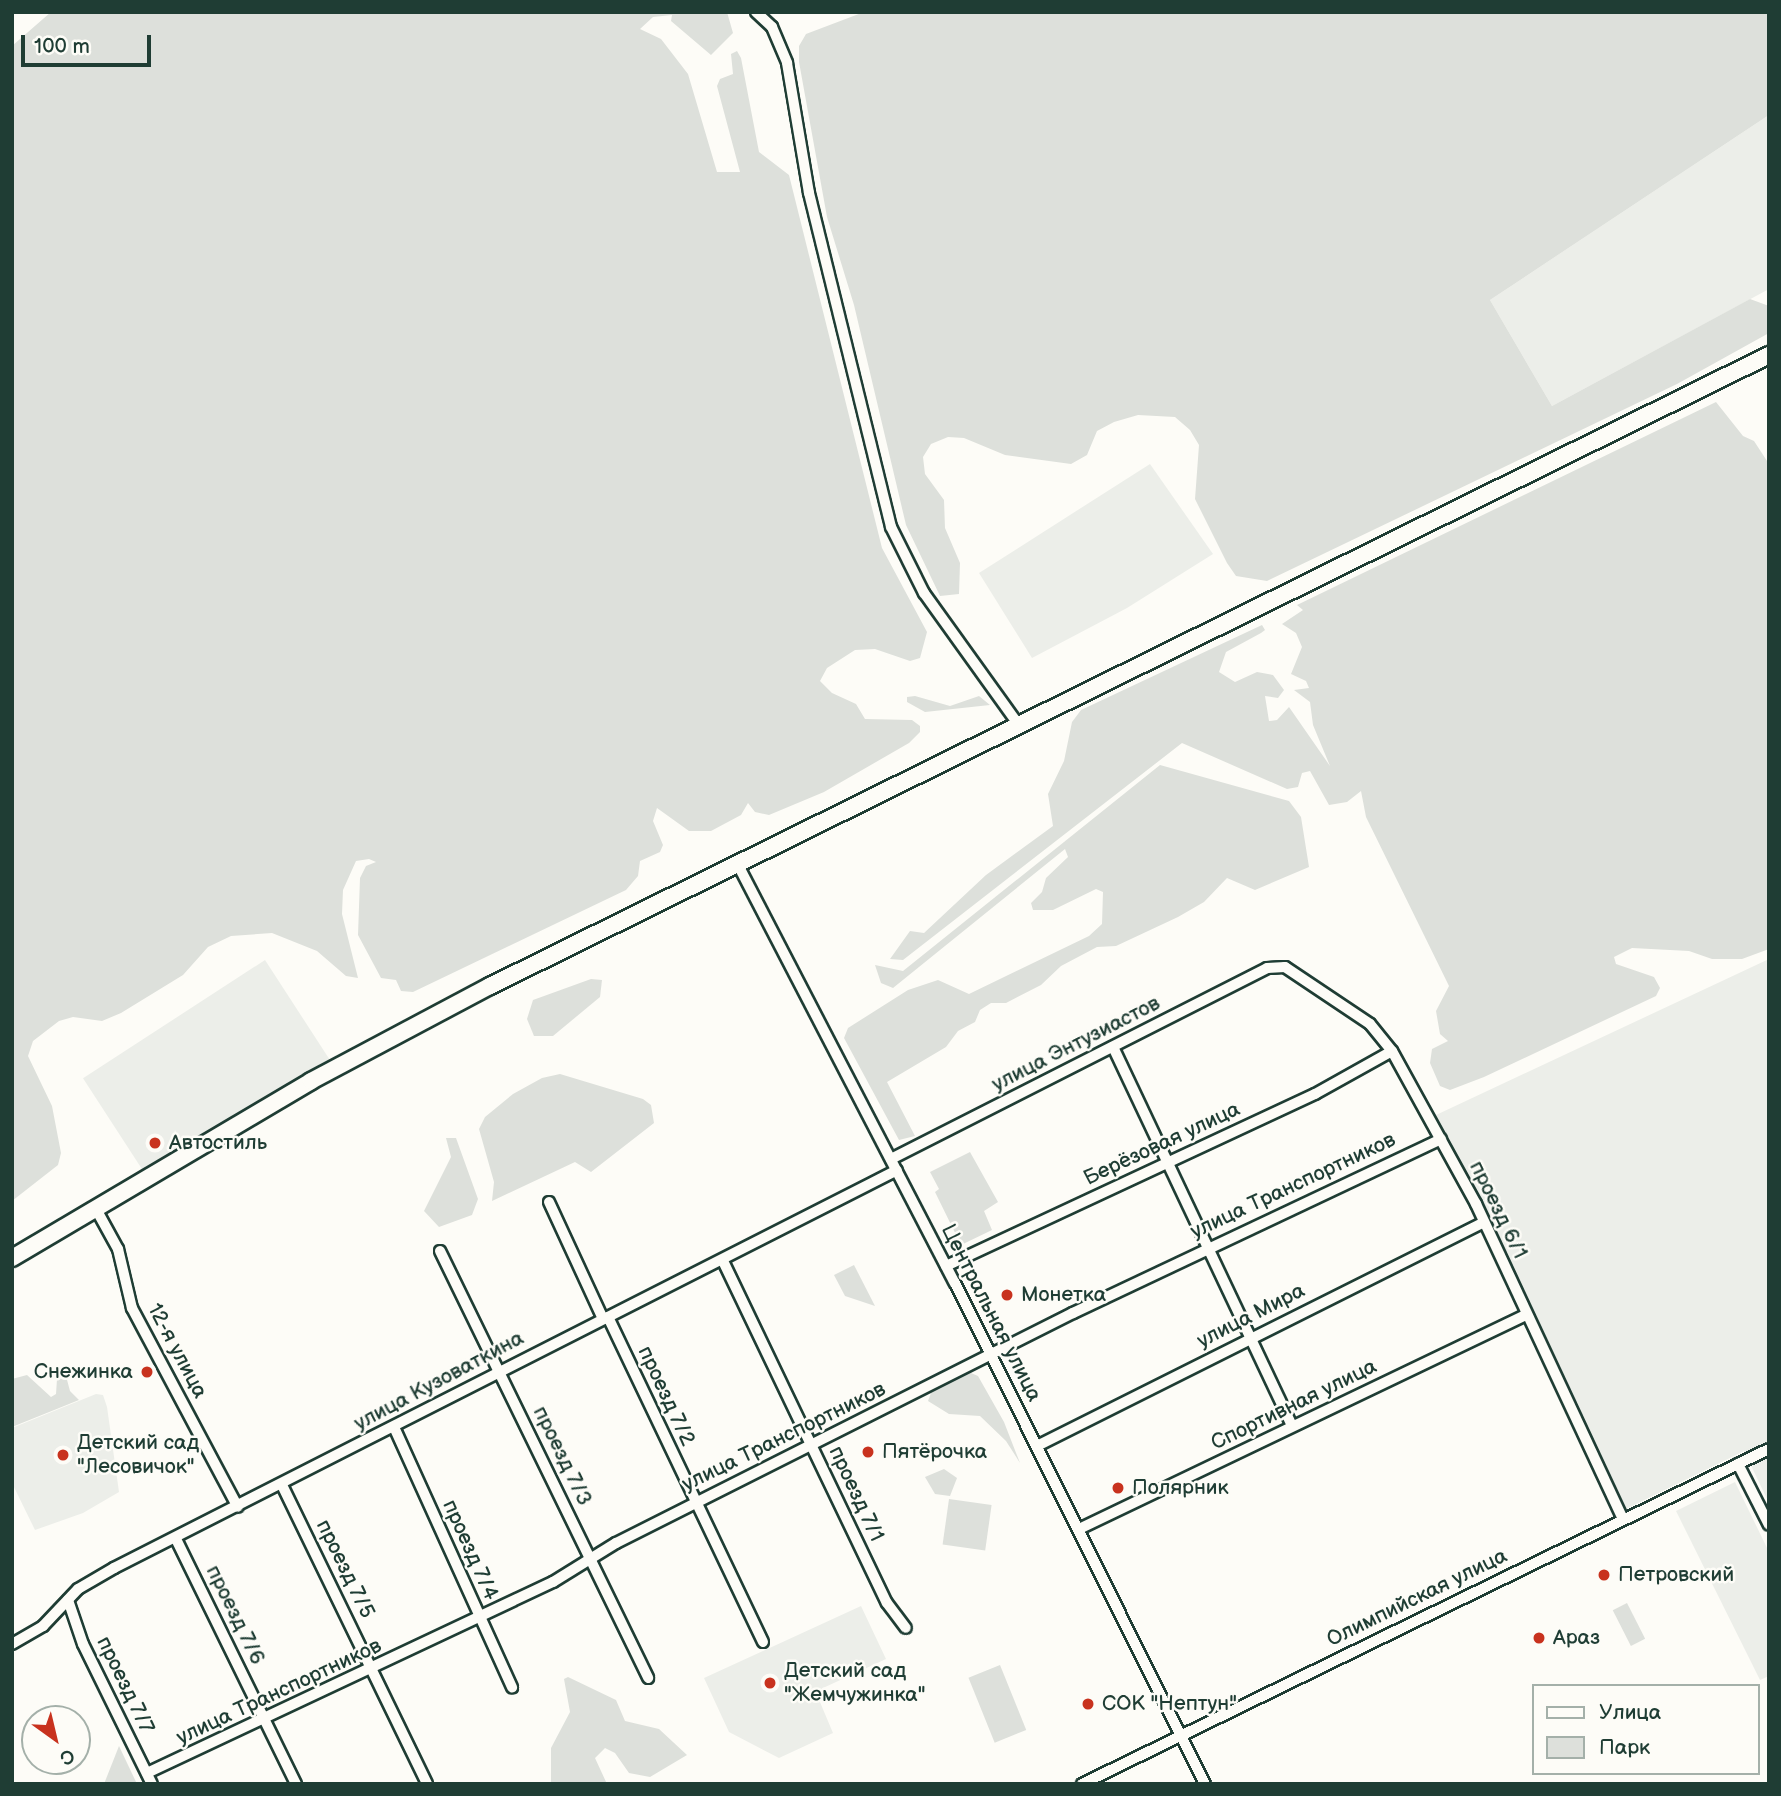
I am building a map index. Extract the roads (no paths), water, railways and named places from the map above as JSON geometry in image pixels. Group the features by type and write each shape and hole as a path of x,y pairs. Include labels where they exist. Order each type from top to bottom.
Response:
{"highway":[{"path":"12,1258 354,1057 1018,723 1769,355"}],"street":[{"path":"756,12 772,27 787,63 809,193 891,527 924,593 1018,723"},
{"name":"Центральная улица","path":"737,863 946,1266 1205,1784"},
{"name":"улица Энтузиастов","path":"891,1159 1279,965"},
{"name":"проезд 6/1","path":"1279,965 1370,1024 1392,1051 1484,1222 1525,1315 1623,1519"},
{"path":"1113,1047 1253,1336 1292,1426"},
{"name":"Берёзовая улица","path":"946,1266 1315,1094 1392,1051"},
{"name":"улица Транспортников","path":"149,1779 553,1583 590,1558 695,1502 812,1446 1210,1245 1441,1139"},
{"name":"улица Кузоваткина","path":"12,1644 43,1626 93,1580 499,1371 723,1261 897,1171"},
{"name":"проезд 7/2","path":"549,1202 763,1642"},
{"name":"12-я улица","path":"96,1209 118,1249 132,1308 238,1507"},
{"name":"улица Мира","path":"1037,1446 1484,1222"},
{"name":"проезд 7/3","path":"440,1251 648,1678"},
{"name":"проезд 7/1","path":"723,1261 887,1603 906,1628"},
{"name":"Спортивная улица","path":"1079,1529 1525,1315"},
{"name":"проезд 7/4","path":"394,1427 512,1687"},
{"name":"Олимпийская улица","path":"1082,1784 1769,1449"},
{"path":"1738,1464 1769,1525"},
{"name":"проезд 7/5","path":"282,1485 427,1784"},
{"name":"проезд 7/6","path":"176,1539 296,1784"},
{"name":"проезд 7/7","path":"68,1601 83,1644 149,1779"}],"place":[{"name":"Автостиль","path":"155,1143"},
{"name":"Монетка","path":"1007,1295"},
{"name":"Снежинка","path":"147,1372"},
{"name":"Пятёрочка","path":"868,1452"},
{"name":"Детский сад \"Лесовичок\"","path":"63,1455"},
{"name":"Полярник","path":"1118,1488"},
{"name":"Петровский","path":"1604,1575"},
{"name":"Араз","path":"1539,1638"},
{"name":"Детский сад \"Жемчужинка\"","path":"770,1683"},
{"name":"СОК \"Нептун\"","path":"1088,1704"}]}
